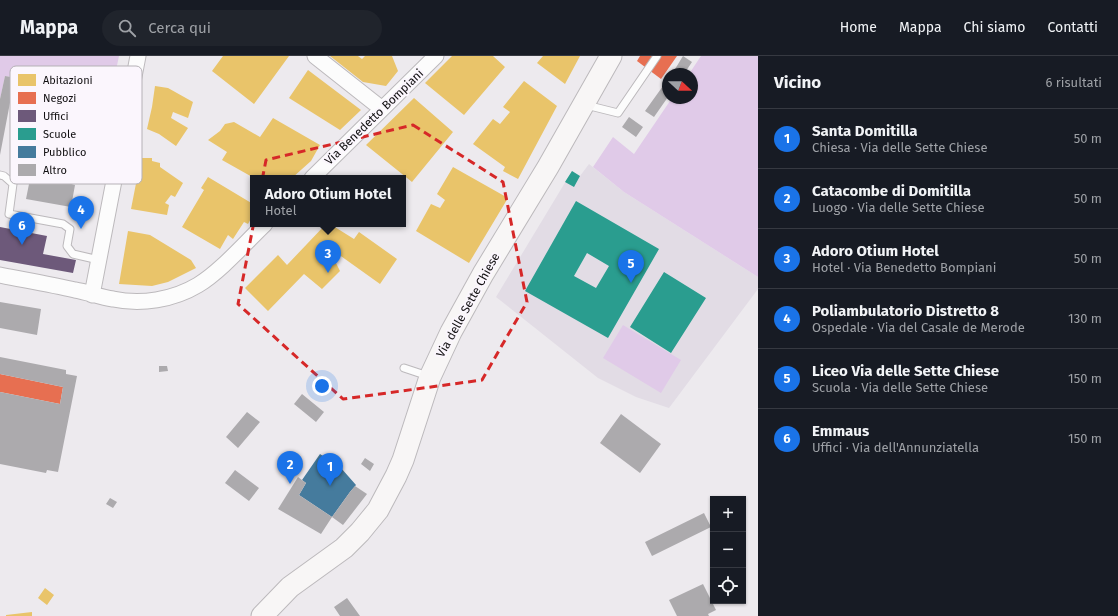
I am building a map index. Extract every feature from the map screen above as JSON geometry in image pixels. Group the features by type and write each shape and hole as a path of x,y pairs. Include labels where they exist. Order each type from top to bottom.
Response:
{"main road":[{"name":"Via delle Sette Chiese","path":"262,616 290,587 344,548 360,532 378,510 403,460 430,377 443,348 474,290 533,194 611,56"}],"street":[{"path":"136,66 138,56"},
{"path":"314,56 382,109"},
{"name":"Via Benedetto Bompiani","path":"315,175 436,56"},
{"path":"92,295 114,184"},
{"path":"0,275 75,290 114,300 135,301 162,299 180,294 204,281 222,266 262,227"}],"lane":[{"path":"584,104 618,113 657,56"},
{"path":"0,175 4,176 10,182"},
{"path":"12,184 9,214 63,224 70,230 67,246 73,254 99,260"},
{"path":"404,368 430,377"}],"highlighted area":[{"path":"413,125 503,182 527,302 482,380 343,399 238,304 266,160"}],"shaded area":[{"path":"0,56 119,56 117,66 10,66 10,77 5,76 0,99"},
{"path":"701,56 758,56 758,277 624,192 593,167 613,137 634,154 668,104 698,104 698,68 693,68"},
{"path":"589,164 624,192 758,277 758,289 669,408 636,397 598,378 496,297 572,171 580,176"},
{"path":"623,325 681,360 661,393 603,358"}],"building: Abitazioni":[{"path":"223,56 289,56 254,104 212,71"},
{"path":"330,56 358,56 362,59 365,56 392,56 398,71 386,86 363,82"},
{"path":"452,56 493,56 505,67 464,115 425,83"},
{"path":"543,56 580,56 565,84 537,63"},
{"path":"308,70 361,110 340,130 289,98"},
{"path":"524,81 557,106 518,179 503,171 505,167 473,144 493,119 500,124 510,112 503,107"},
{"path":"155,86 168,88 193,102 188,118 173,112 171,118 188,128 176,146 159,134 147,129"},
{"path":"414,98 453,132 412,182 406,177 406,175 403,175 366,145"},
{"path":"273,118 320,145 311,161 295,175 250,176 222,160 227,152 208,140 220,131 225,124 234,122 260,137"},
{"path":"142,158 152,158 152,161 160,163 160,167 183,183 175,197 171,195 165,203 169,205 167,215 131,209 136,184 142,184"},
{"path":"453,167 508,198 469,263 416,231 431,204 440,208 445,200 437,194"},
{"path":"208,177 250,202 250,220 248,224 244,222 233,239 228,235 220,249 182,227 204,190 201,188"},
{"path":"323,227 335,227 354,239 359,232 397,259 380,284 338,254 334,259 340,271 322,289 304,274 268,311 245,288 278,255 287,265"},
{"path":"128,231 150,235 191,260 196,268 168,282 152,286 119,284"},
{"path":"45,588 54,595 47,605 38,598"},
{"path":"32,612 32,616 6,616 6,615"}],"building: Negozi":[{"path":"640,56 677,56 669,68 662,68 661,79 637,61"},
{"path":"0,374 63,387 60,404 0,392"}],"building: Uffici":[{"path":"0,227 47,236 43,254 76,260 73,273 0,260"}],"building: Scuole":[{"path":"572,171 580,176 574,187 565,182"},
{"path":"576,201 659,249 608,338 525,291","holes":["587,253 609,266 596,288 574,276"]},
{"path":"664,272 706,298 671,353 630,327"}],"building: Pubblico":[{"path":"320,454 341,468 356,485 332,517 299,495 306,483 302,480"}],"building: Altro":[{"path":"683,56 692,62 688,68 676,68"},
{"path":"5,76 10,77 10,103 0,155 0,99"},
{"path":"662,87 663,104 654,117 645,111"},
{"path":"629,117 643,127 636,137 622,127"},
{"path":"29,184 75,185 71,207 26,199"},
{"path":"0,302 41,309 37,335 0,328"},
{"path":"0,357 66,370 66,374 77,376 58,472 47,470 46,473 0,464 0,392 60,404 63,387 0,374"},
{"path":"159,366 167,366 168,371 159,372"},
{"path":"302,394 324,412 316,422 294,404"},
{"path":"247,412 260,422 238,448 226,437"},
{"path":"621,414 661,444 640,473 600,443"},
{"path":"365,458 374,464 370,471 361,464"},
{"path":"235,470 259,488 249,501 225,483"},
{"path":"298,477 306,483 299,495 332,517 321,534 278,509"},
{"path":"355,486 367,494 343,525 332,517"},
{"path":"110,498 117,502 113,508 106,504"},
{"path":"704,513 710,525 710,527 652,556 645,542"},
{"path":"703,584 710,598 710,604 713,604 716,610 708,614 709,616 677,616 669,600"},
{"path":"347,598 360,616 340,616 334,607"}],"place":[{"name":"Poliambulatorio Distretto 8","path":"81,229"},
{"name":"Emmaus","path":"22,245"},
{"name":"Adoro Otium Hotel","path":"328,273"},
{"name":"Liceo Via delle Sette Chiese","path":"631,283"},
{"name":"Catacombe di Domitilla","path":"290,484"},
{"name":"Santa Domitilla","path":"330,486"}]}
